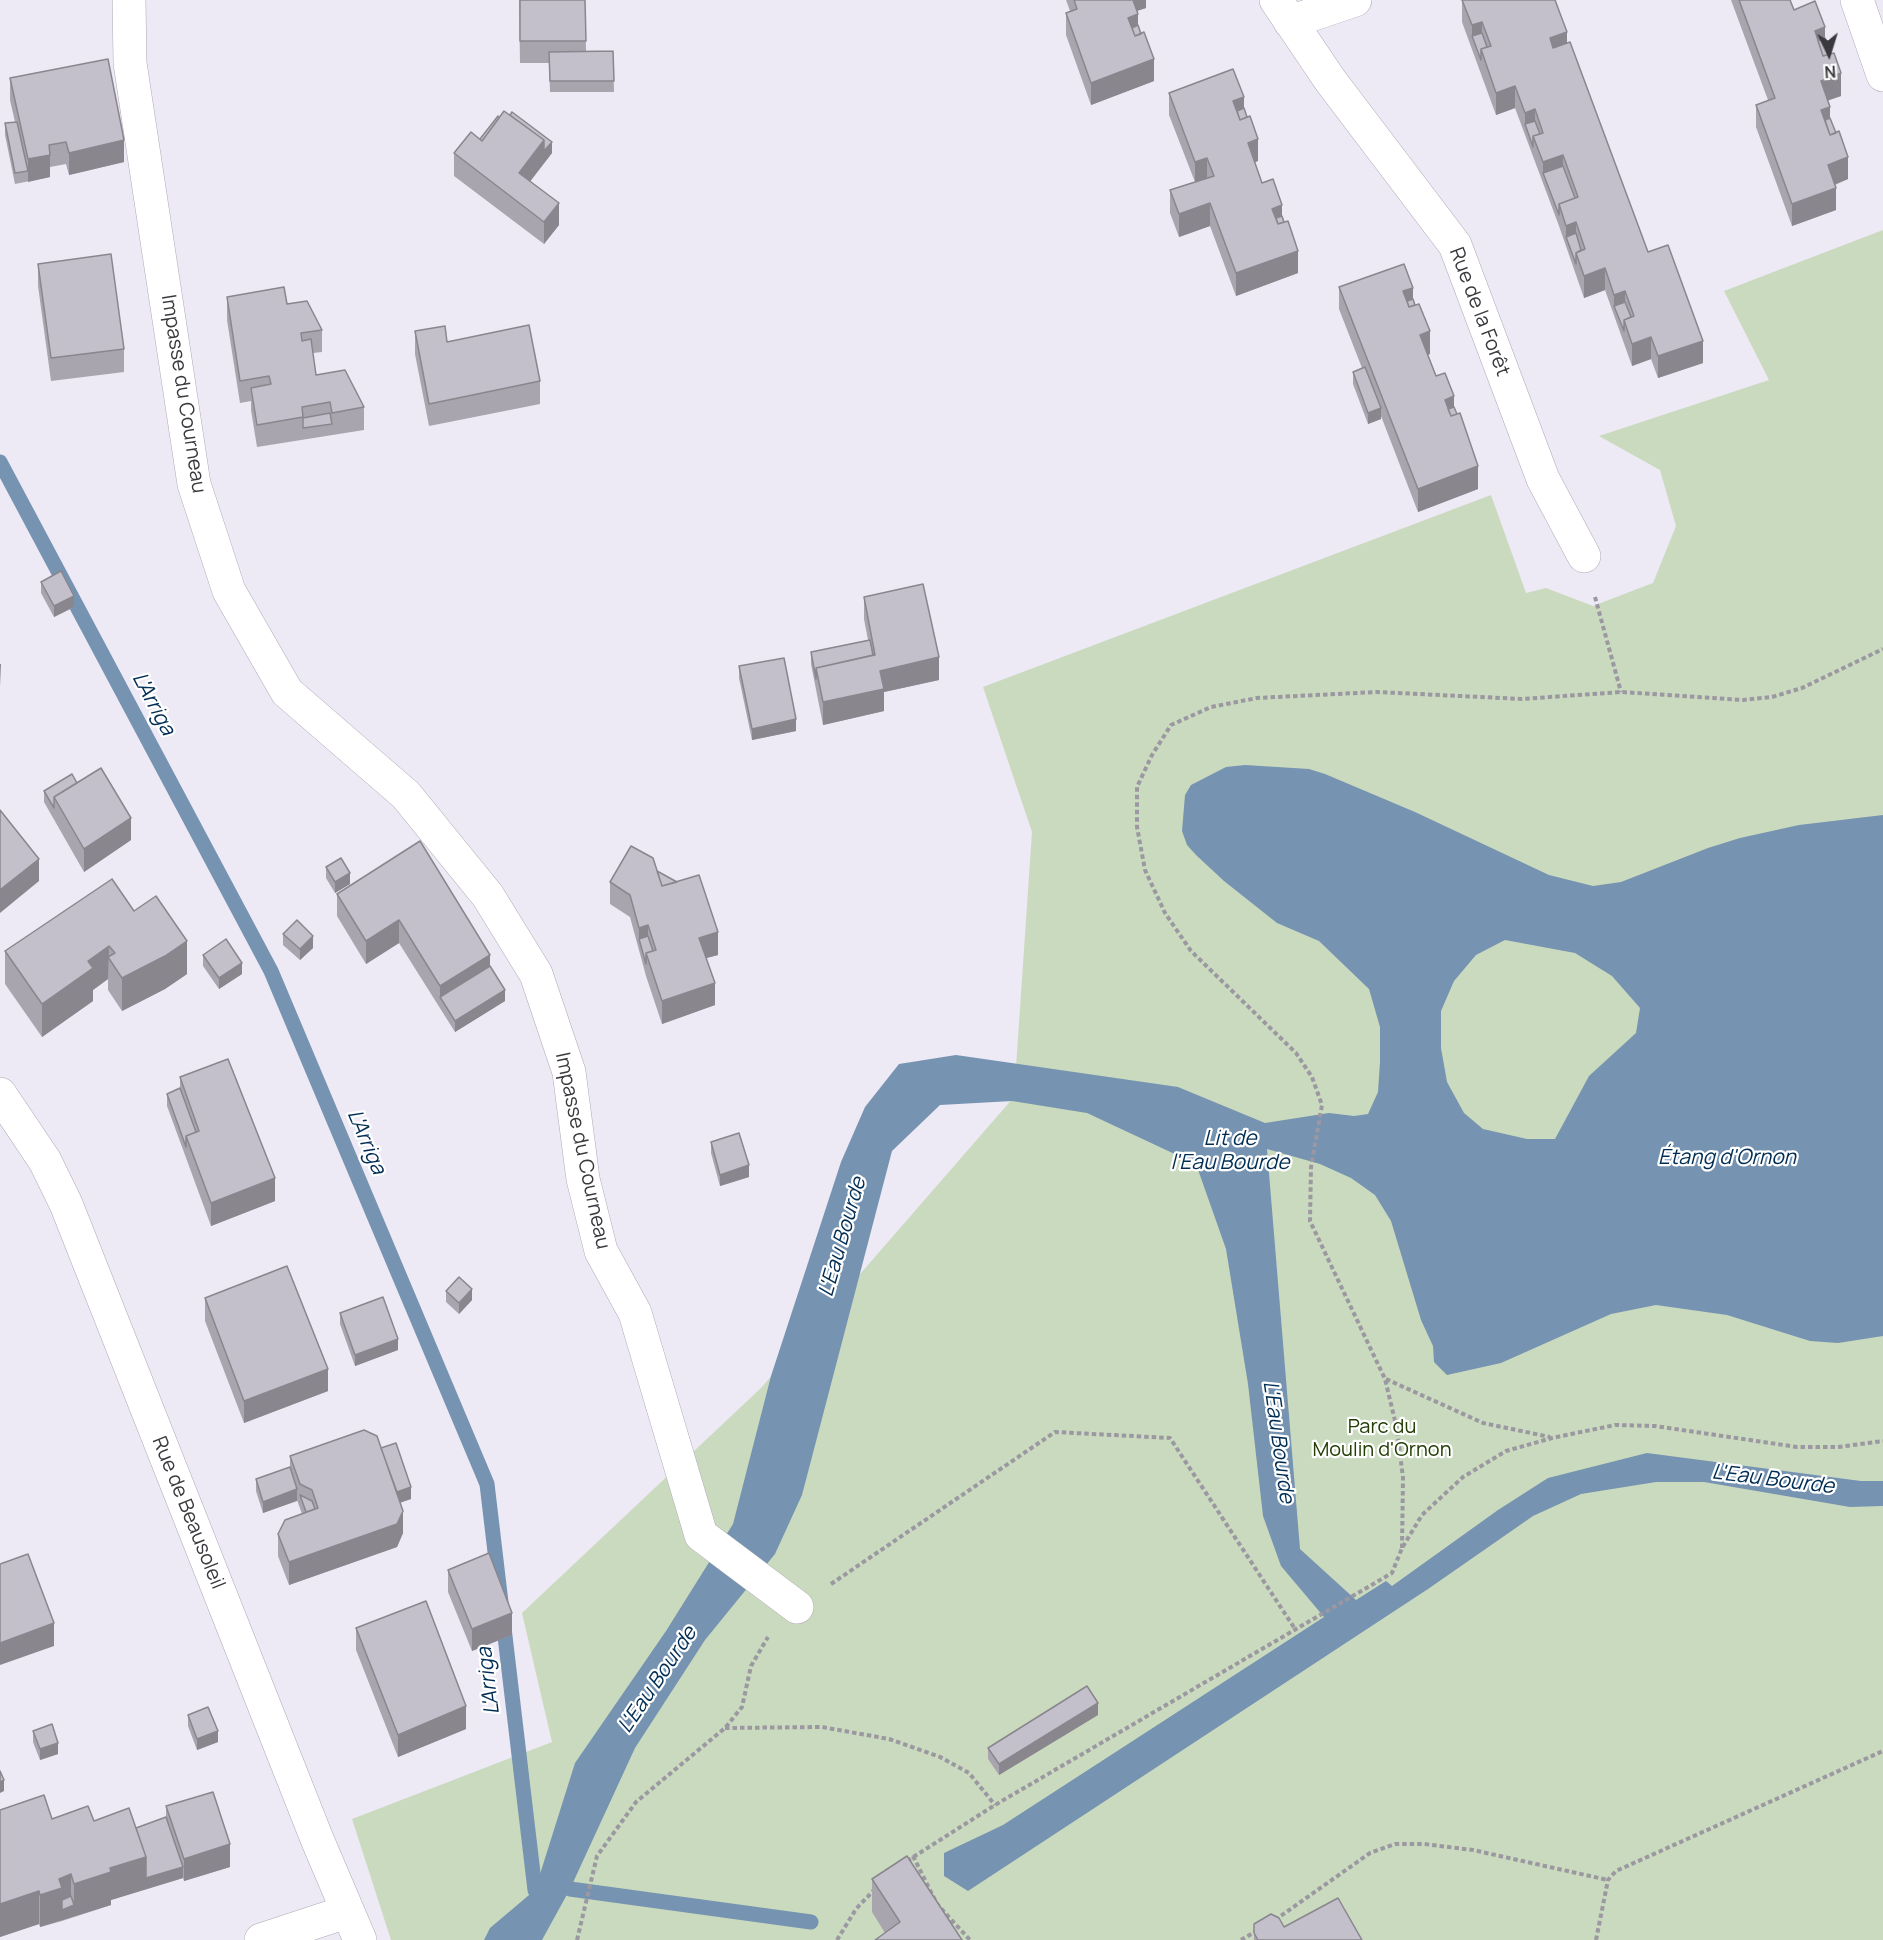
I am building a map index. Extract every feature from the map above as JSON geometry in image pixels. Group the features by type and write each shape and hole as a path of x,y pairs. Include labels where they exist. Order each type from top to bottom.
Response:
{"street":[{"name":"Impasse du Courneau","path":"129,0 130,63 194,484 229,591 287,692 405,795 488,896 536,974 569,1072 584,1179 601,1251 635,1313 701,1535 797,1607"},
{"path":"1283,11 1355,0"},
{"path":"1857,0 1883,75"},
{"name":"Rue de la Forêt","path":"1283,11 1330,80 1455,245 1543,479 1584,556"},
{"name":"Rue de Beausoleil","path":"0,1094 45,1161 66,1204 353,1926"},
{"path":"261,1940 353,1926"}],"path":[{"path":"1584,556 1621,692"},
{"path":"1402,1548 1403,1478 1397,1429 1385,1379 1310,1221 1311,1167 1322,1105 1312,1077 1296,1053 1191,951 1165,913 1145,870 1137,827 1137,788 1152,755 1171,725 1211,707 1257,698 1377,692 1522,699 1621,692 1743,700 1772,698 1802,688 1883,649"},
{"path":"1385,1379 1483,1423 1552,1438"},
{"path":"905,1862 995,1805 1392,1574 1402,1548 1422,1515 1463,1477 1506,1451 1552,1438 1615,1425 1655,1426 1797,1447 1838,1447 1883,1441"},
{"path":"577,1940 597,1856 636,1802 725,1728 742,1707 751,1666 774,1628 797,1607 1055,1432 1170,1438 1295,1629"},
{"path":"725,1728 822,1728 889,1739 940,1757 969,1773 995,1805"},
{"path":"1596,1940 1608,1880 1630,1863 1883,1751"},
{"path":"1269,1923 1370,1853 1395,1844 1424,1844 1473,1850 1608,1880"},
{"path":"913,1856 937,1904 970,1940"},
{"path":"837,1940 856,1909 875,1888"},
{"path":"1241,1940 1260,1928"}],"green space":[{"name":"Parc du Moulin d'Ornon","path":"1883,230 1883,1940 391,1940 352,1819 552,1742 522,1613 761,1388 1014,1097 1032,832 983,687 1491,495 1526,593 1546,588 1593,606 1653,583 1676,526 1660,470 1599,436 1769,380 1724,291"}],"water":[{"name":"Étang d'Ornon","path":"1245,765 1309,769 1325,774 1415,812 1549,875 1593,886 1621,882 1740,838 1799,825 1883,815 1883,1336 1838,1343 1810,1341 1727,1315 1656,1305 1611,1314 1501,1363 1447,1375 1434,1362 1433,1346 1421,1320 1391,1221 1375,1195 1351,1178 1320,1164 1267,1149 1300,1549 1356,1600 1386,1581 1392,1586 1498,1510 1548,1478 1647,1453 1861,1481 1883,1481 1883,1506 1850,1507 1704,1482 1656,1482 1581,1494 1533,1516 1428,1589 968,1891 944,1876 944,1853 1003,1825 1324,1617 1281,1566 1263,1516 1248,1384 1226,1249 1196,1164 1087,1113 1012,1101 940,1105 892,1151 802,1495 775,1554 705,1640 635,1748 570,1889 542,1940 484,1940 490,1928 535,1890 575,1763 666,1631 733,1524 771,1376 841,1162 865,1107 899,1064 956,1055 1178,1087 1265,1123 1329,1113 1354,1116 1368,1114 1378,1092 1380,1062 1380,1027 1369,989 1319,941 1277,923 1224,881 1187,845 1182,831 1185,795 1191,785 1226,767","holes":["1505,940 1575,953 1612,976 1640,1008 1636,1033 1589,1076 1555,1139 1527,1139 1483,1129 1464,1113 1447,1082 1441,1048 1441,1011 1454,981 1476,955"]}],"building":[{"path":"520,0 585,0 586,41 520,41"},
{"path":"1074,0 1133,0 1138,14 1128,18 1135,36 1144,32 1154,59 1091,83 1066,13 1077,9"},
{"path":"1462,0 1555,0 1567,32 1550,38 1553,48 1570,42 1648,252 1668,245 1703,341 1658,356 1651,337 1632,344 1624,320 1634,316 1625,291 1614,295 1605,268 1584,276 1576,253 1585,249 1576,222 1566,226 1559,204 1578,197 1563,155 1543,162 1533,136 1543,133 1535,109 1525,113 1515,86 1496,93 1481,49 1491,46 1482,22 1472,25"},
{"path":"1739,0 1790,0 1794,10 1815,1 1825,27 1815,31 1823,56 1834,53 1841,73 1821,81 1830,107 1821,110 1830,135 1839,131 1848,157 1828,165 1836,188 1792,204 1756,105 1775,98"},
{"path":"1138,25 1141,34 1135,36 1132,28"},
{"path":"1482,33 1487,47 1481,49 1481,60 1472,36"},
{"path":"1825,38 1830,54 1823,56 1818,41"},
{"path":"613,51 614,81 550,81 549,52"},
{"path":"108,59 124,140 69,153 66,142 49,145 50,155 28,159 10,78"},
{"path":"1233,69 1244,97 1233,101 1240,120 1250,116 1258,139 1248,143 1262,183 1273,179 1282,205 1272,209 1278,224 1288,221 1298,251 1236,273 1210,203 1179,214 1170,190 1214,176 1207,158 1195,162 1169,93"},
{"path":"1244,108 1247,117 1240,120 1237,111"},
{"path":"504,111 544,140 519,173 559,203 544,222 454,153 471,132 482,141"},
{"path":"512,112 552,142 544,151 544,140 510,115"},
{"path":"498,116 499,118 482,141 480,139"},
{"path":"1830,118 1836,133 1830,135 1825,120"},
{"path":"1535,121 1540,134 1533,136 1533,147 1525,124"},
{"path":"17,122 28,171 15,173 5,123"},
{"path":"1563,166 1575,198 1559,204 1559,215 1543,173"},
{"path":"1282,216 1284,222 1278,224 1276,218"},
{"path":"1576,233 1581,250 1576,253 1576,264 1566,237"},
{"path":"111,254 124,349 51,358 38,264"},
{"path":"1404,264 1413,288 1403,291 1409,307 1419,304 1430,331 1420,335 1436,376 1445,373 1454,396 1445,400 1451,416 1460,413 1478,466 1418,489 1339,287"},
{"path":"284,287 287,304 307,301 322,330 301,333 302,341 311,339 316,375 345,370 364,407 332,413 330,402 302,407 303,417 257,425 251,388 271,384 269,376 240,381 227,297"},
{"path":"1413,299 1415,305 1409,307 1407,301"},
{"path":"1625,302 1631,317 1624,320 1624,331 1614,306"},
{"path":"529,325 540,381 429,404 415,331 445,326 447,342"},
{"path":"1365,367 1381,408 1368,413 1353,372"},
{"path":"1454,407 1457,414 1451,416 1448,409"},
{"path":"330,413 332,424 303,428 303,418"},
{"path":"61,571 74,596 54,606 41,582"},
{"path":"923,584 939,657 880,671 884,689 823,702 816,668 875,655 864,597"},
{"path":"870,640 873,655 816,668 816,679 811,652"},
{"path":"784,658 796,719 752,729 739,666"},
{"path":"101,768 131,818 84,849 54,797"},
{"path":"72,774 77,783 54,797 54,808 44,791"},
{"path":"0,810 39,859 0,890"},
{"path":"420,841 490,955 440,986 399,920 366,941 337,894"},
{"path":"631,846 653,858 662,886 699,875 718,932 699,938 715,983 662,1001 646,953 656,950 648,925 639,928 630,895 610,882"},
{"path":"341,858 350,873 335,882 326,867"},
{"path":"657,871 677,882 662,886"},
{"path":"112,879 134,911 156,896 187,941 165,956 122,978 108,957 115,953 109,946 88,961 93,968 42,1004 5,951"},
{"path":"297,920 313,936 300,949 283,934"},
{"path":"648,936 653,951 646,953 646,964 639,939"},
{"path":"226,939 242,963 219,978 203,955"},
{"path":"490,966 505,990 455,1021 440,997"},
{"path":"228,1059 275,1178 211,1203 186,1136 199,1131 180,1077"},
{"path":"180,1088 196,1132 186,1136 186,1147 167,1094"},
{"path":"739,1133 749,1165 720,1175 711,1142"},
{"path":"287,1266 328,1369 244,1401 205,1298"},
{"path":"459,1277 472,1289 459,1303 446,1291"},
{"path":"383,1297 398,1339 355,1355 340,1313"},
{"path":"364,1430 377,1436 403,1511 397,1524 289,1562 278,1534 285,1520 318,1508 312,1490 300,1484 290,1456"},
{"path":"396,1443 411,1487 397,1492 381,1448"},
{"path":"290,1467 297,1489 263,1502 256,1479"},
{"path":"300,1495 312,1501 315,1509 306,1512"},
{"path":"489,1553 512,1613 472,1629 448,1570"},
{"path":"28,1554 54,1623 0,1643 0,1564"},
{"path":"426,1601 466,1706 398,1735 356,1628"},
{"path":"1087,1686 1098,1703 999,1764 988,1748"},
{"path":"208,1707 218,1731 197,1739 188,1715"},
{"path":"52,1724 58,1743 40,1749 33,1731"},
{"path":"213,1792 230,1844 184,1859 166,1806"},
{"path":"44,1795 52,1819 88,1806 94,1821 129,1808 146,1857 110,1868 111,1872 74,1884 71,1874 59,1879 62,1888 40,1895 39,1891 0,1904 0,1810"},
{"path":"166,1817 183,1867 146,1878 146,1857 136,1828"},
{"path":"907,1856 962,1940 875,1940 900,1922 872,1879"},
{"path":"71,1896 74,1905 62,1910 62,1900"},
{"path":"1338,1898 1362,1940 1258,1940 1254,1933 1254,1924 1271,1914 1279,1918 1284,1927"}],"waterway":[{"name":"L'Arriga","path":"0,462 271,971 487,1484 535,1890"},
{"path":"570,1889 811,1922"}],"water label":[{"name":"Lit de l'Eau Bourde","path":"1230,1151"},
{"name":"L'Eau Bourde","path":"843,1237"},
{"name":"L'Eau Bourde","path":"1278,1442"},
{"name":"L'Eau Bourde","path":"1773,1480"},
{"name":"L'Eau Bourde","path":"658,1680"}]}
